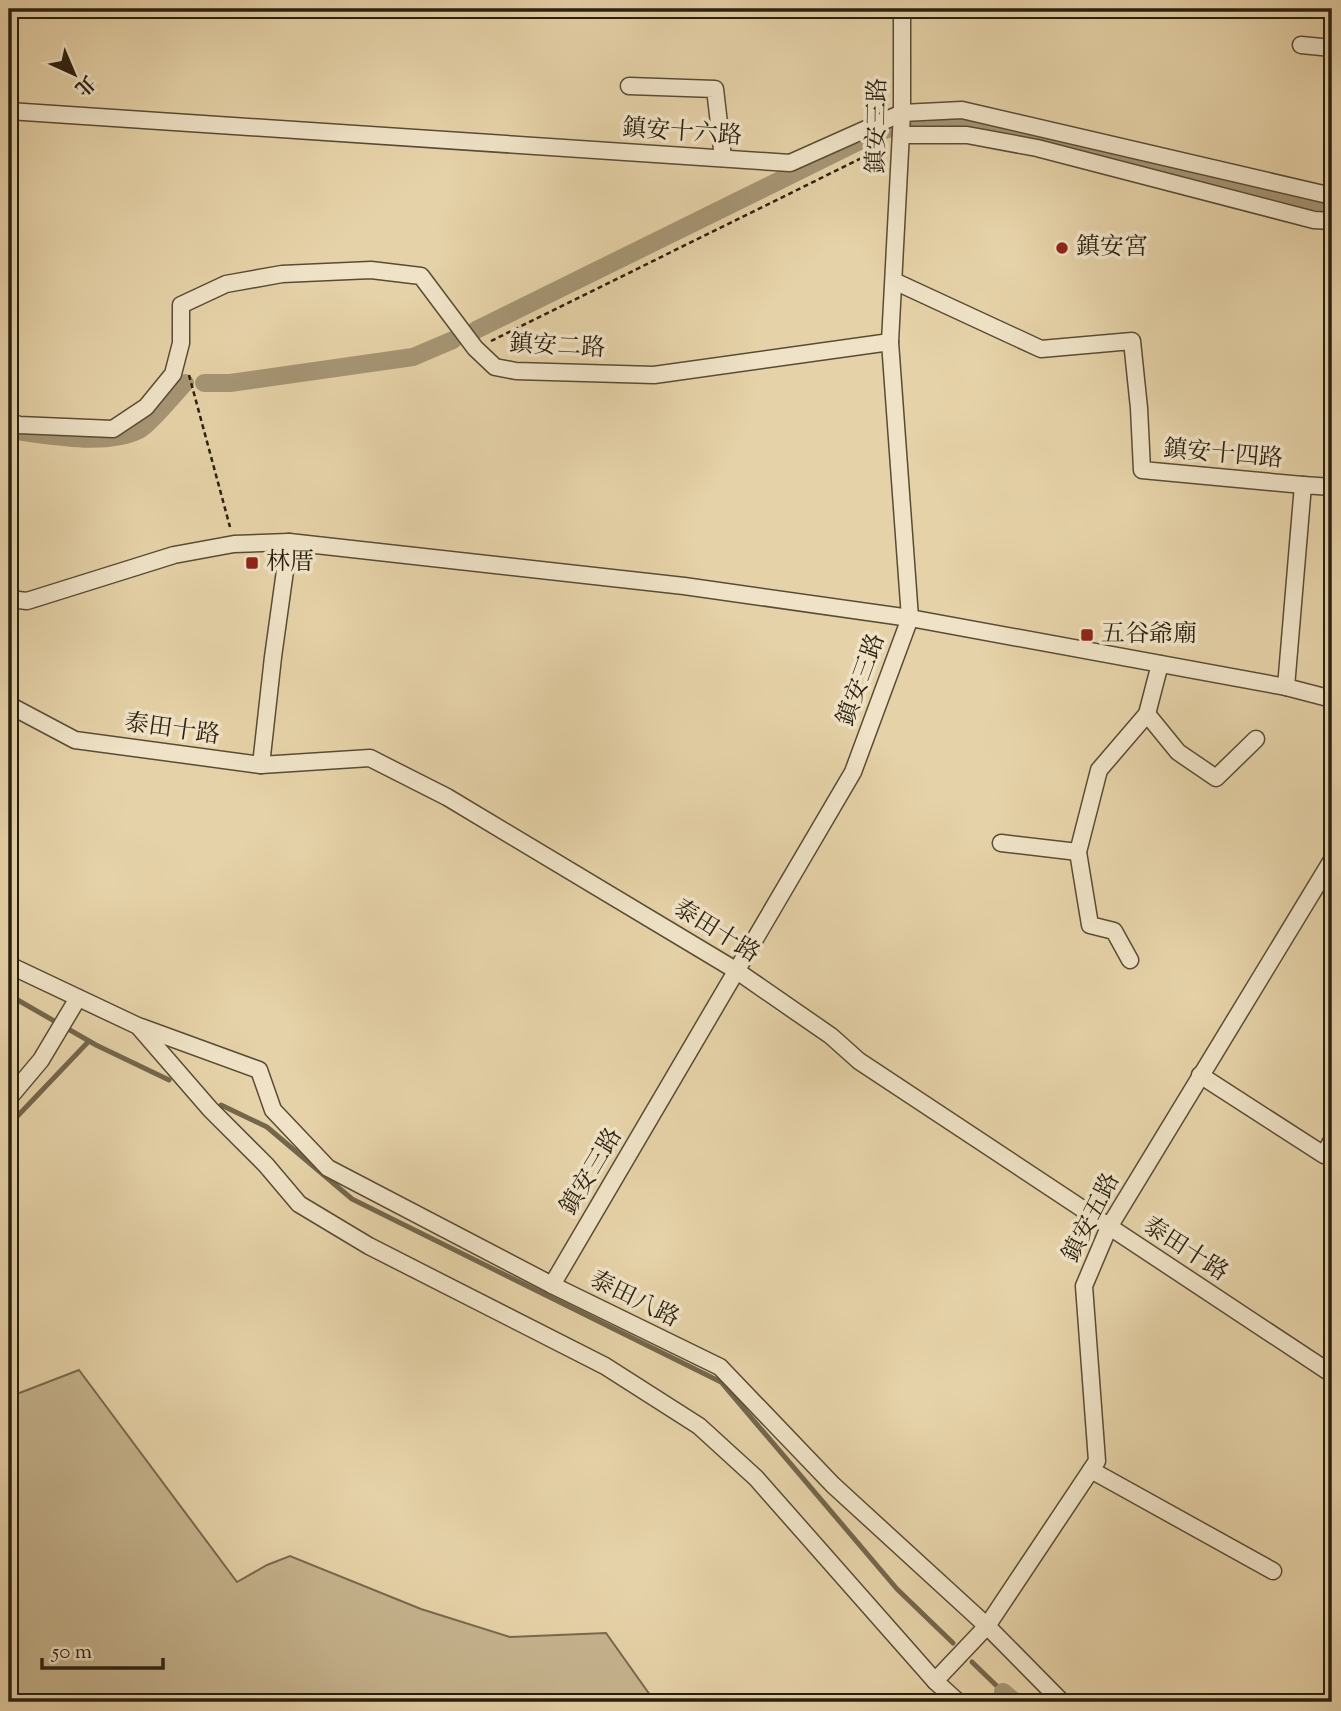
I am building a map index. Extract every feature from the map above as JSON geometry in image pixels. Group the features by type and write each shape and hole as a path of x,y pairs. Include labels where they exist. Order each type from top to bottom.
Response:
{"street":[{"name":"鎮安三路","path":"552,1285 853,772 910,618 890,342 902,113 902,9"},
{"path":"1301,45 1332,48"},
{"path":"629,86 715,89 723,158"},
{"name":"鎮安十六路","path":"9,111 790,163 902,113 962,110 1332,196"},
{"path":"901,135 967,135 1037,148 1314,220 1332,221"},
{"name":"鎮安二路","path":"9,422 19,425 113,429 146,407 173,374 181,343 181,305 226,284 282,274 371,270 421,276 475,348 495,366 516,370 654,375 890,342"},
{"name":"鎮安十四路","path":"894,282 1041,349 1132,341 1142,470 1332,487"},
{"name":"鎮安十四路","path":"1286,687 1303,485"},
{"path":"261,765 272,657 289,542"},
{"path":"9,599 27,601 174,555 234,544 289,542 684,586 910,618 1286,687 1332,699"},
{"path":"1130,960 1114,931 1090,925 1078,852 1099,770 1147,714 1160,664"},
{"name":"泰田十路","path":"9,705 75,740 261,765 370,758 447,797 737,971 831,1036 859,1061 1332,1374"},
{"path":"1147,714 1178,752 1216,778 1256,739"},
{"path":"1002,843 1078,852"},
{"name":"鎮安五路","path":"935,1681 987,1626 1097,1461 1084,1286 1109,1227 1332,860"},
{"path":"9,965 138,1026 210,1110 266,1166 299,1204 369,1246 605,1366 699,1426 756,1478 935,1681 958,1702"},
{"path":"9,1098 41,1060 78,998"},
{"name":"泰田八路","path":"138,1026 259,1070 273,1110 328,1168 552,1285 720,1367 833,1485 987,1626 1062,1702"},
{"path":"1200,1076 1324,1155 1332,1140"},
{"path":"1091,1470 1273,1571"}],"path":[{"path":"475,348 888,145 901,135"},
{"path":"188,370 234,544"}],"shaded area":[{"path":"79,1370 237,1582 290,1556 421,1609 510,1637 606,1633 655,1702 9,1702 9,1651 13,1647 9,1642 9,1397"}],"waterway":[{"path":"905,126 947,120 990,125 1268,194 1332,204"},
{"path":"476,330 888,129"},
{"path":"204,383 230,383 413,357 453,340"},
{"path":"9,430 93,439 125,435 143,427 185,383"},
{"path":"9,995 96,1045 169,1080"},
{"path":"9,1125 89,1041"},
{"path":"221,1105 267,1127 352,1199 721,1382 897,1589 953,1643"},
{"path":"972,1662 1003,1692"},
{"path":"1003,1692 1015,1702"}],"place":[{"name":"鎮安宮","path":"1062,248"},
{"name":"林厝","path":"252,563"},
{"name":"五谷爺廟","path":"1087,635"}]}
